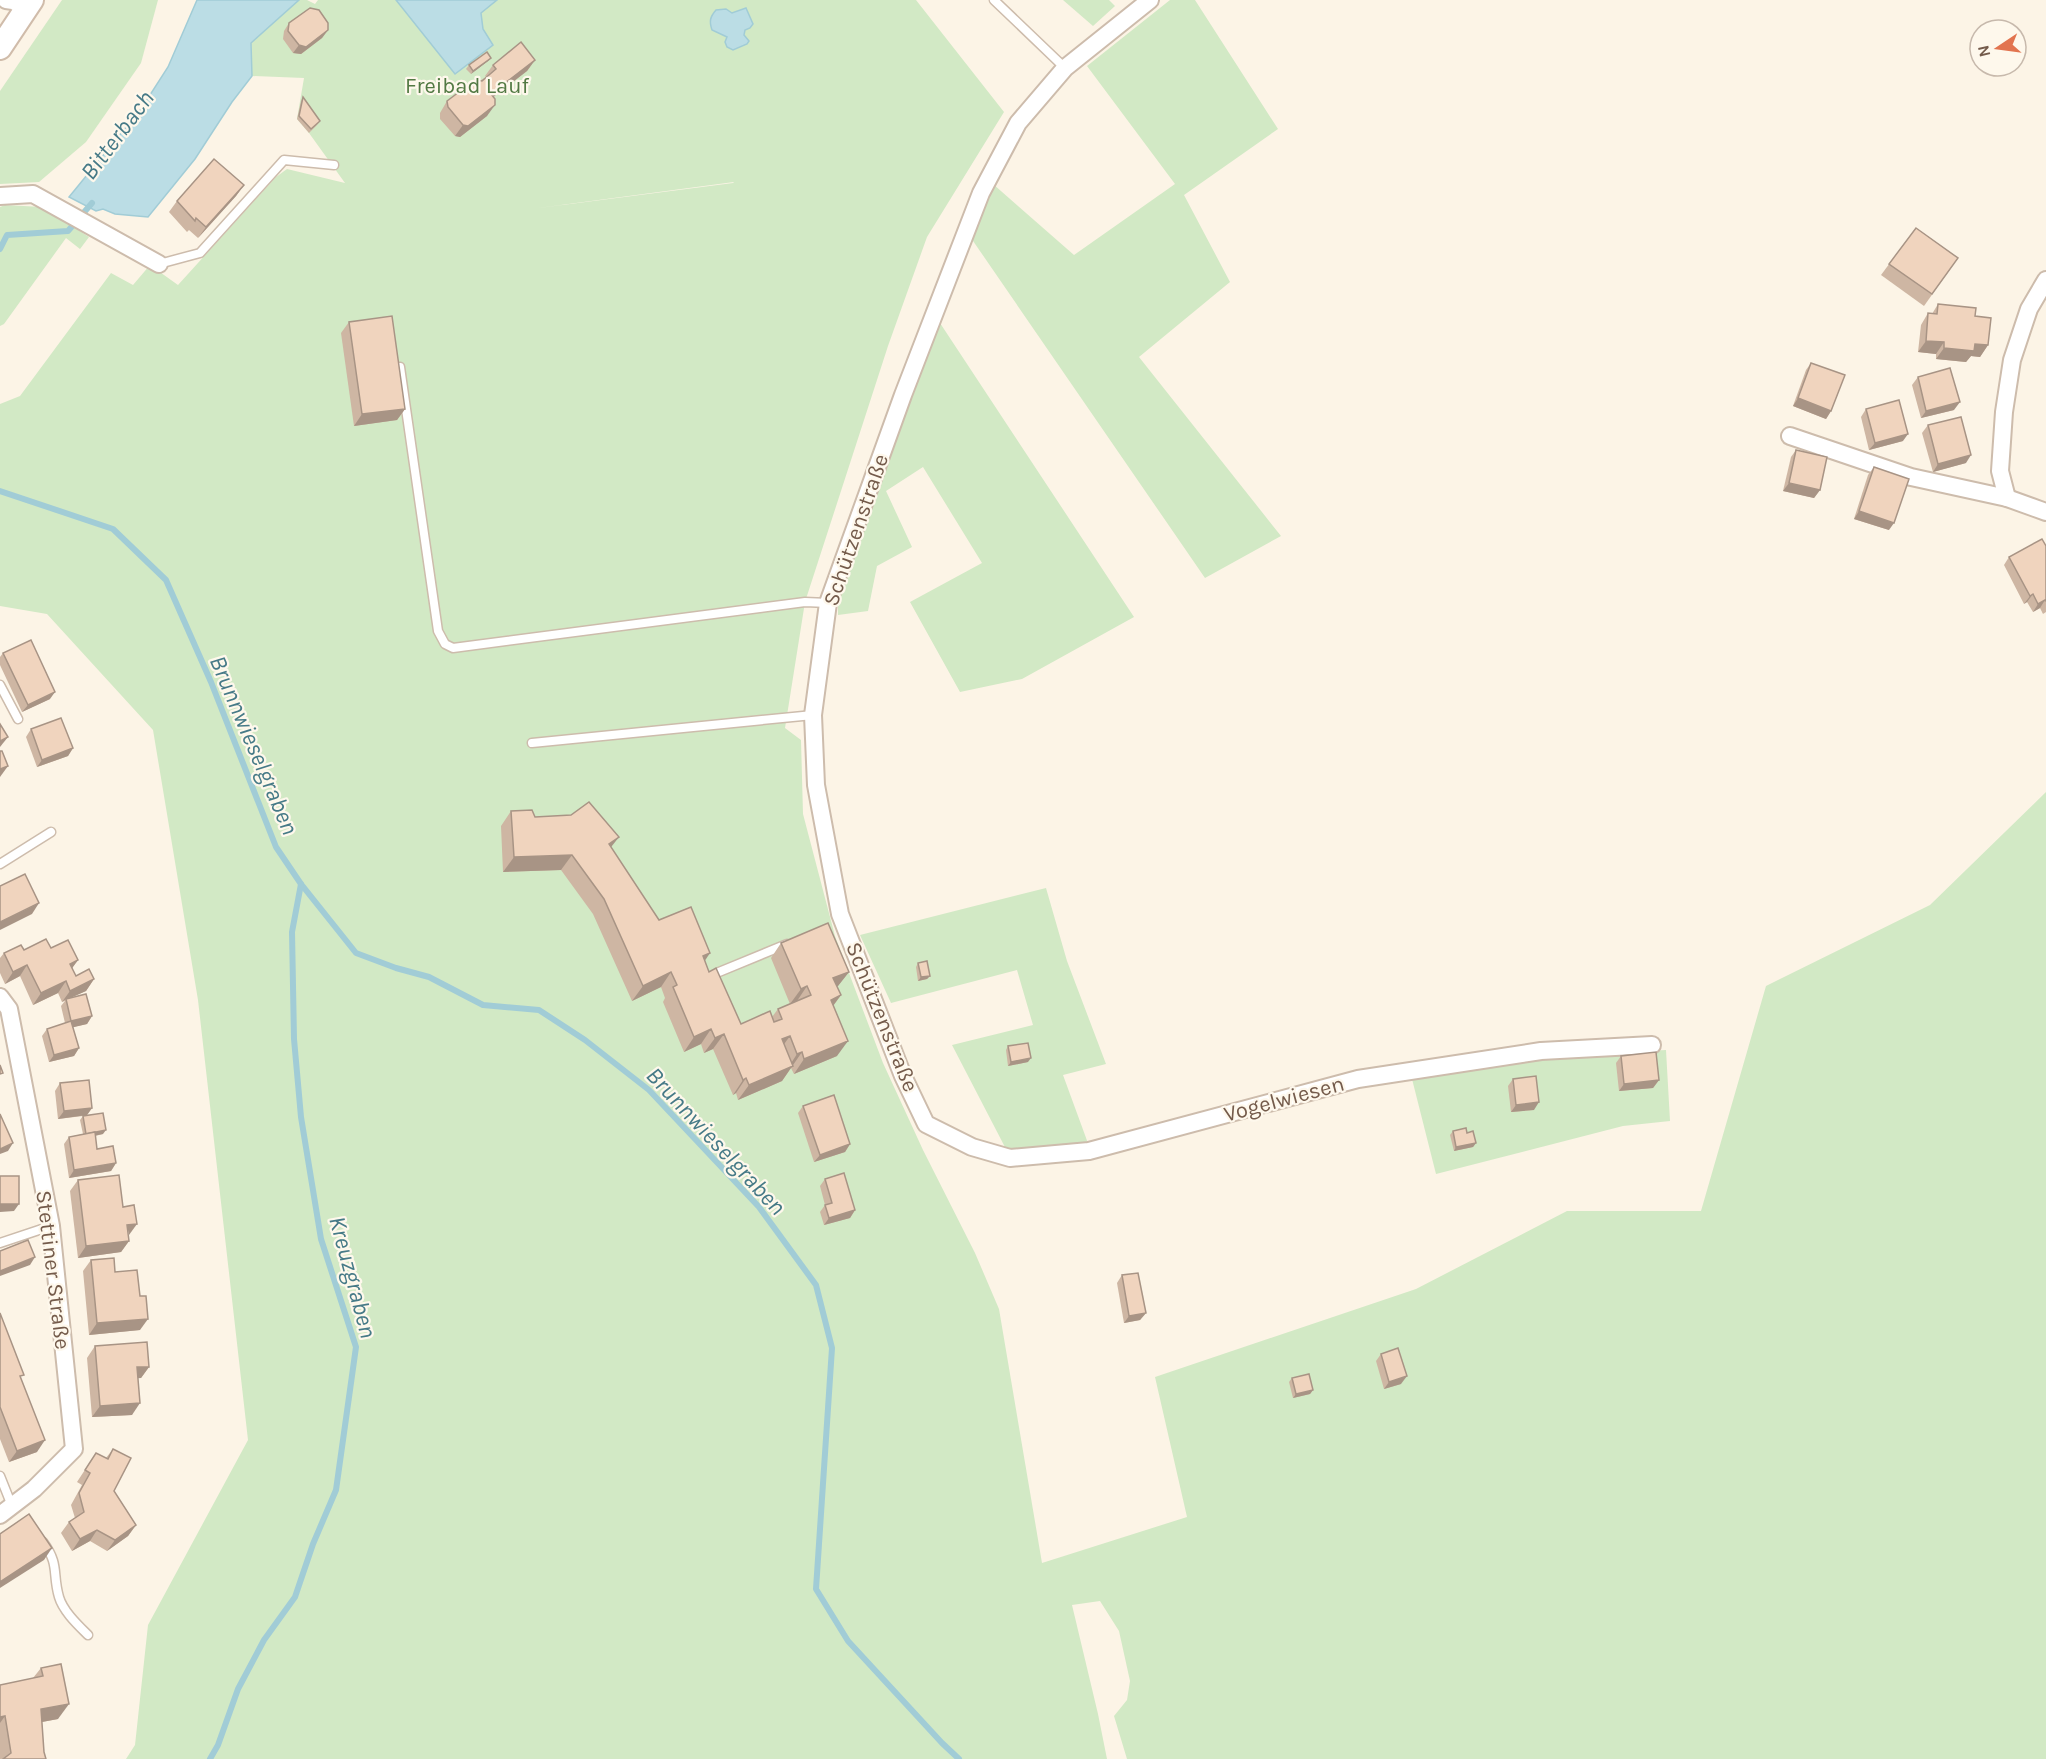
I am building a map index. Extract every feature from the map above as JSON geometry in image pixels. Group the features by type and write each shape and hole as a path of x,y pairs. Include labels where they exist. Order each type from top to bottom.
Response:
{"main road":[{"path":"0,48 21,3"}],"street":[{"name":"Schützenstraße","path":"926,1124 903,1076 838,923 816,785 813,715 828,603 903,395 981,194 1018,123 1065,68 1150,0"},
{"path":"0,196 33,194 159,264"},
{"path":"2007,498 2000,471 2004,412 2012,360 2029,309 2046,280"},
{"path":"1790,436 1911,477 2007,498 2046,512"},
{"name":"Stettiner Straße","path":"0,997 9,1010 51,1226 74,1449 13,1508"},
{"name":"Vogelwiesen","path":"926,1124 972,1147 1010,1158 1089,1151 1358,1079 1542,1051 1652,1045"}],"lane":[{"path":"994,0 1065,68"},
{"path":"159,264 200,254 284,160 334,165"},
{"path":"398,357 438,631 445,644 453,648 805,602 828,603"},
{"path":"0,686 18,719"},
{"path":"532,742 813,715"},
{"path":"0,864 51,832"},
{"path":"719,972 791,943"},
{"path":"0,1243 51,1226"},
{"path":"0,1476 13,1508"},
{"path":"40,1537 52,1555 60,1600 75,1622 88,1635"}],"green space":[{"path":"62,0 158,0 141,63 86,142 39,182 0,184 0,91"},
{"name":"Freibad Lauf","path":"299,0 307,0 315,4 318,0 916,0 1004,112 927,237 888,346 805,602 785,728 801,740 803,814 835,936 883,1063 923,1150 975,1253 999,1309 1042,1563 1187,1517 1155,1377 1416,1289 1567,1211 1701,1211 1766,986 1930,905 2046,792 2046,1759 1127,1759 1114,1716 1127,1700 1130,1681 1119,1631 1100,1601 1072,1605 1107,1759 126,1759 135,1745 148,1625 248,1440 198,1000 153,730 47,614 0,606 0,404 20,396 111,273 133,285 150,265 178,285 276,177 287,169 345,183 297,119 304,78 252,76 251,43","holes":["734,182 733,183 531,209"]},
{"path":"1063,0 1109,0 1115,6 1093,26"},
{"path":"1170,0 1195,0 1278,129 1184,195 1230,282 1139,357 1281,536 1205,578 971,238 993,184 1074,255 1175,184 1087,66"},
{"path":"5,205 42,207 89,237 80,249 66,238 4,324 0,326 0,207"},
{"path":"940,323 1134,617 1022,679 960,692 910,602 982,563 923,467 886,491 912,547 877,566 868,611 838,615 838,600 848,566"},
{"path":"1046,888 1067,961 1106,1064 1063,1075 1089,1146 1007,1151 952,1045 1033,1025 1017,970 891,1003 860,935"},
{"path":"1666,1050 1670,1121 1623,1126 1436,1174 1412,1079 1541,1057"}],"water":[{"path":"197,0 299,0 251,43 252,76 195,159 148,217 115,214 103,209 96,211 69,197 141,109 168,67"},
{"path":"396,0 497,0 481,13 483,29 493,45 455,74"},
{"path":"746,8 753,24 745,30 744,35 749,41 733,50 727,47 725,42 727,37 712,30 711,17 716,10 726,9 732,13"}],"building":[{"path":"310,8 319,10 328,23 328,30 306,47 299,45 288,31 289,23"},
{"path":"521,42 535,60 491,94 495,99 495,105 468,126 463,125 448,107 447,101 475,80 482,81 496,69 493,65"},
{"path":"487,52 491,58 473,71 469,65"},
{"path":"303,97 320,121 311,129 299,116"},
{"path":"214,159 244,185 206,227 196,218 195,221 177,201"},
{"path":"1916,228 1958,258 1932,294 1889,264"},
{"path":"1938,304 1976,308 1975,316 1991,318 1988,345 1975,344 1974,351 1944,348 1944,342 1926,341 1928,313 1937,314"},
{"path":"392,316 405,409 362,414 349,322"},
{"path":"1811,363 1845,375 1831,411 1798,398"},
{"path":"1950,368 1960,402 1926,411 1918,377"},
{"path":"1899,400 1908,434 1875,443 1866,409"},
{"path":"1961,417 1971,455 1938,464 1928,425"},
{"path":"1796,450 1827,457 1820,490 1789,483"},
{"path":"1874,467 1909,479 1894,523 1859,511"},
{"path":"2042,539 2046,546 2046,601 2038,604 2033,594 2030,596 2009,557"},
{"path":"31,640 55,692 28,705 3,653"},
{"path":"61,718 73,748 42,760 31,729"},
{"path":"0,724 8,737 0,741"},
{"path":"0,751 8,766 0,769"},
{"path":"589,802 619,837 609,844 659,920 691,907 710,953 703,956 709,972 716,968 741,1024 770,1011 774,1022 782,1019 778,1009 811,995 807,986 801,989 781,943 828,923 849,972 833,978 841,995 831,1000 848,1041 804,1059 802,1052 797,1054 790,1036 782,1039 793,1066 749,1085 746,1078 743,1080 724,1034 715,1038 711,1029 694,1037 673,987 677,985 671,972 643,986 604,899 572,855 514,857 511,811 532,810 535,817 571,815"},
{"path":"25,874 39,903 0,922 0,886"},
{"path":"46,939 51,948 68,940 78,960 70,964 76,976 89,969 94,979 70,991 66,981 41,993 27,965 13,972 4,953 21,945 24,950"},
{"path":"927,961 930,976 921,977 918,963"},
{"path":"86,994 92,1016 71,1021 66,999"},
{"path":"71,1021 79,1048 54,1055 47,1029"},
{"path":"1028,1043 1031,1058 1011,1062 1008,1046"},
{"path":"1656,1052 1659,1080 1624,1084 1621,1056"},
{"path":"1536,1076 1539,1102 1516,1105 1513,1079"},
{"path":"89,1080 92,1108 64,1111 60,1083"},
{"path":"834,1095 850,1144 820,1155 803,1106"},
{"path":"103,1113 106,1130 86,1134 83,1116"},
{"path":"0,1114 13,1143 0,1149"},
{"path":"1466,1128 1467,1133 1473,1131 1476,1143 1456,1147 1453,1131"},
{"path":"95,1132 97,1149 113,1146 116,1163 74,1170 69,1137"},
{"path":"844,1173 855,1210 829,1218 825,1205 832,1203 825,1179"},
{"path":"119,1175 123,1207 134,1205 137,1224 127,1225 129,1241 86,1246 78,1180"},
{"path":"0,1176 19,1176 19,1204 0,1204"},
{"path":"28,1240 35,1257 0,1271 0,1251"},
{"path":"114,1258 115,1272 137,1270 140,1296 146,1296 148,1319 97,1323 91,1260"},
{"path":"1138,1273 1146,1313 1129,1316 1122,1275"},
{"path":"0,1313 24,1375 20,1376 45,1440 17,1451 0,1407"},
{"path":"147,1342 149,1367 137,1367 140,1403 100,1406 95,1346"},
{"path":"1398,1348 1407,1376 1389,1382 1381,1354"},
{"path":"1309,1374 1313,1390 1296,1394 1292,1378"},
{"path":"113,1449 131,1458 114,1491 136,1525 115,1540 97,1530 80,1539 69,1522 84,1512 79,1493 90,1473 85,1470 96,1453 108,1459"},
{"path":"29,1514 52,1548 0,1582 0,1534"},
{"path":"61,1664 69,1704 41,1709 46,1759 3,1759 11,1753 5,1716 0,1717 0,1685 43,1676 41,1668"}],"waterway":[{"name":"Bitterbach","path":"0,249 7,235 68,231 92,203"},
{"name":"Brunnwieselgraben","path":"0,491 113,529 166,580 211,682 276,847 301,884 356,953 429,977 483,1005 539,1010 585,1040 649,1090 759,1207 816,1285 832,1348 816,1589 848,1641 959,1759"},
{"name":"Kreuzgraben","path":"210,1759 218,1745 238,1689 264,1640 295,1597 313,1544 336,1490 356,1347 321,1239 301,1117 294,1039 292,932 301,884"}]}
